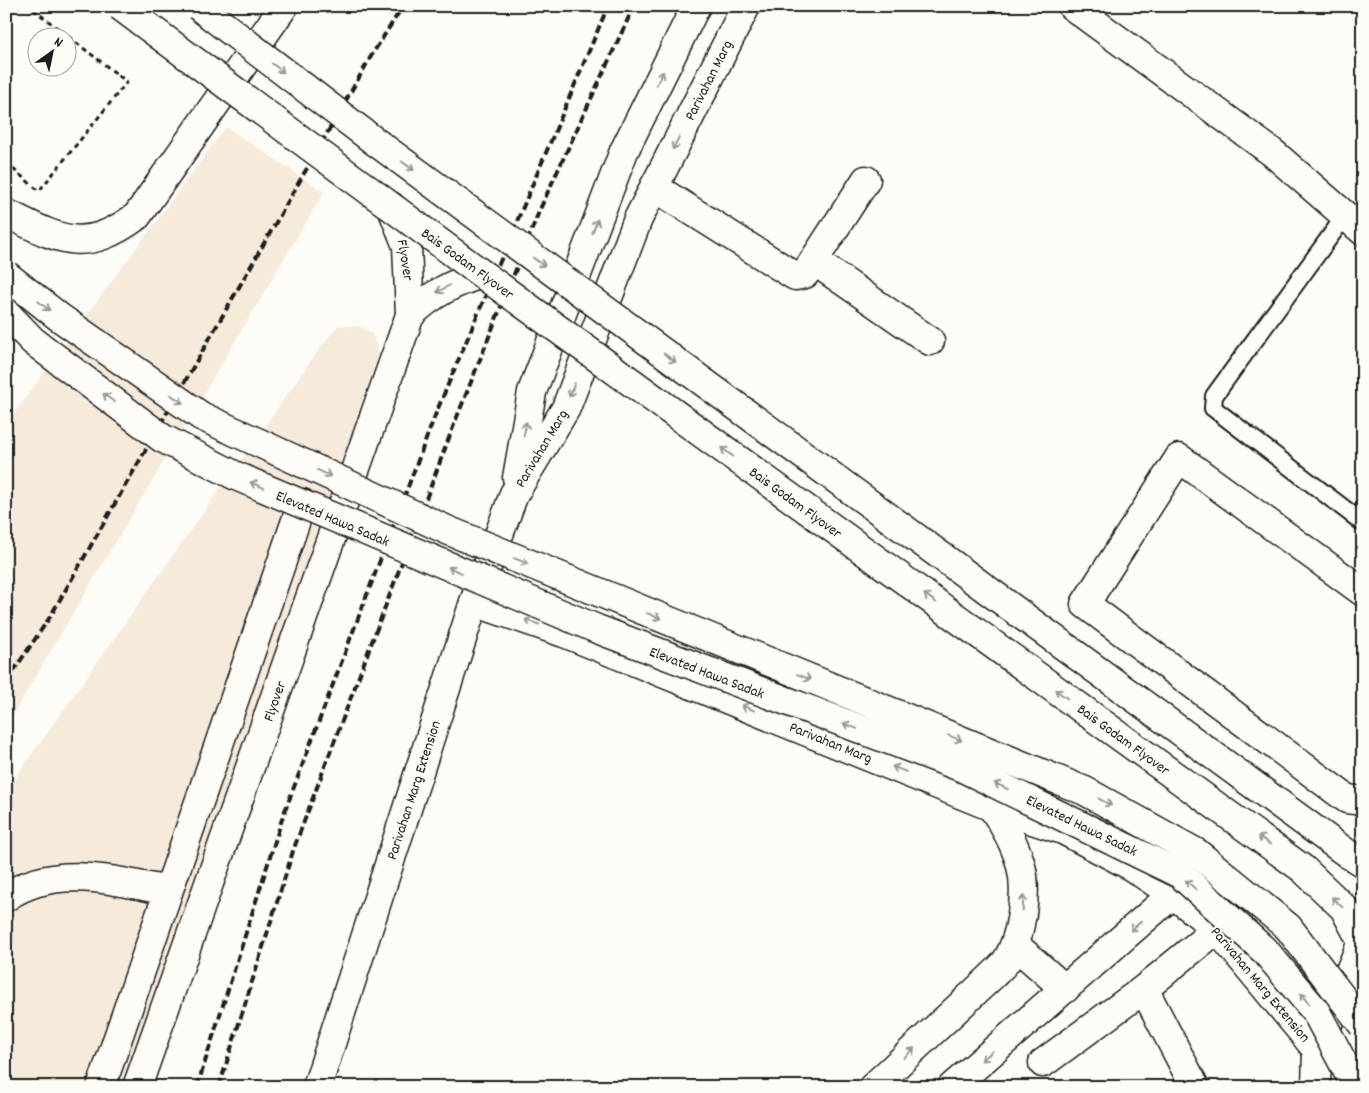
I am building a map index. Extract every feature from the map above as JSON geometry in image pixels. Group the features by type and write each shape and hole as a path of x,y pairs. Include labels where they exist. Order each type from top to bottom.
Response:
{"street":[{"name":"Bais Godam Flyover","path":"120,6 482,274 1303,869 1344,908 1362,942 1317,1050"},
{"path":"198,6 373,140 1355,859"},
{"path":"6,213 51,236 86,241 116,231 137,216 284,6"},
{"name":"Parivahan Marg","path":"514,494 532,392 624,151 696,6"},
{"name":"Parivahan Marg","path":"514,494 566,408 638,220 746,6"},
{"path":"1086,10 1273,153 1354,223"},
{"path":"654,187 794,276 805,274 866,180"},
{"name":"Flyover","path":"137,1087 410,315 406,246 391,206"},
{"path":"814,261 930,341"},
{"name":"Flyover","path":"410,315 428,298 455,282 482,274"},
{"name":"Elevated Hawa Sadak","path":"6,275 59,317 201,416 447,530 1085,791 1180,843 1197,853 1288,927 1363,1025"},
{"name":"Elevated Hawa Sadak","path":"6,313 33,342 162,438 236,476 597,629 963,768 1180,874 1266,952 1316,1012 1356,1087"},
{"path":"1363,592 1179,458 1085,604 1347,800 1363,801"},
{"name":"Parivahan Marg Extension","path":"317,1087 474,602 514,494"},
{"path":"101,1087 302,503"},
{"name":"Parivahan Marg","path":"474,602 564,633 992,807"},
{"path":"874,1087 1006,962 1015,945 1024,905 1021,867 1004,826 992,807"},
{"name":"Parivahan Marg Extension","path":"992,807 1063,830 1129,865 1173,894 1217,929 1317,1050"},
{"path":"6,897 42,880 93,877 168,891"},
{"path":"952,1087 1173,894"},
{"path":"1043,1063 1144,989 1217,929"},
{"path":"1015,945 1065,989"},
{"path":"1144,989 1195,1087"},
{"path":"1316,1087 1317,1050"}],"lane":[{"path":"1354,223 1214,396 1213,408 1363,523"}],"path":[{"path":"6,163 39,191 127,82 29,6"}],"shaded area":[{"path":"226,127 324,192 6,726 6,424"},
{"path":"338,326 358,326 372,333 379,354 121,1087 6,1087 6,791 323,344"}],"railway":[{"path":"6,682 50,617 373,53 403,6"},
{"path":"197,1087 283,816 436,413 608,6"},
{"path":"219,1087 294,848 455,422 540,209 634,6"}]}
